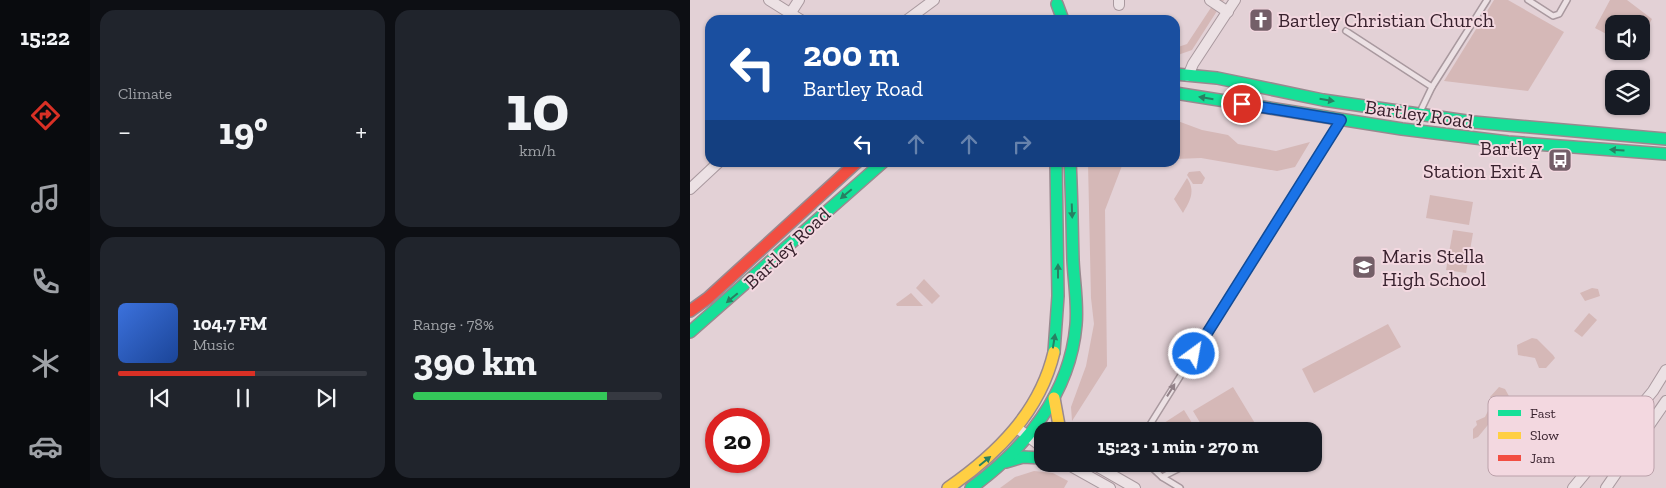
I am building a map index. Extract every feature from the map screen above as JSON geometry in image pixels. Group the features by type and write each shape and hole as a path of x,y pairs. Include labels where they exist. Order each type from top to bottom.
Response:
{"main road":[{"path":"1057,2 1057,15"},
{"path":"1057,2 1061,15"},
{"name":"Bartley Road","path":"1180,75 1217,78 1323,100 1503,126 1666,140"},
{"name":"Bartley Road","path":"1180,94 1341,120 1508,142 1666,154"},
{"name":"Bartley Road","path":"690,311 708,298 852,167"},
{"name":"Bartley Road","path":"690,332 736,294 817,219 877,167"},
{"path":"1056,167 1058,320 1048,374 1048,384 1051,390 1062,384"},
{"path":"1043,422 1062,384 1072,355 1076,326 1070,167"},
{"path":"948,488 989,458 1017,428 1025,418 1048,374"},
{"path":"1054,398 1058,422"},
{"path":"971,488 1004,462 1034,433"},
{"path":"1004,462 1023,457 1034,458"}],"street":[{"path":"769,0 790,14 799,0"},
{"path":"914,15 934,0"},
{"path":"1210,0 1228,12"},
{"path":"1188,76 1235,0"},
{"path":"690,189 714,167"},
{"path":"1648,396 1666,370"},
{"path":"1654,418 1666,401"},
{"path":"1025,418 1034,425"},
{"path":"1017,428 1034,441"},
{"path":"1081,472 1110,488"},
{"path":"1107,472 1135,488"},
{"path":"1573,488 1583,476"},
{"path":"1606,488 1614,476"}],"lane":[{"path":"1418,114 1432,87 1487,0"},
{"path":"1528,0 1553,16 1559,14 1567,0"},
{"path":"1346,31 1432,87"},
{"path":"1152,422 1341,120"},
{"path":"1156,472 1162,478 1180,488"},
{"path":"1162,478 1173,472"}],"shaded area":[{"path":"1216,0 1224,0 1192,50 1180,54 1180,46 1187,44"},
{"path":"1494,0 1508,0 1564,32 1528,91 1444,81"},
{"path":"1610,0 1627,0 1647,15 1605,15 1605,33 1595,28"},
{"path":"1180,122 1202,130 1228,135 1238,144 1276,151 1310,142 1295,167 1277,171 1201,158 1180,159"},
{"path":"1088,167 1121,167 1105,210 1107,366 1072,421 1071,407 1086,366 1094,324 1091,298"},
{"path":"1200,171 1205,178 1202,184 1193,184 1187,175 1189,172"},
{"path":"1187,178 1192,192 1183,213 1174,199"},
{"path":"1430,195 1473,202 1469,225 1426,218"},
{"path":"1453,230 1473,233 1466,273 1446,270"},
{"path":"924,279 940,296 932,304 916,288"},
{"path":"1592,288 1598,289 1600,296 1585,301 1580,293"},
{"path":"911,293 923,306 897,306 896,304"},
{"path":"1589,313 1597,320 1582,337 1574,331"},
{"path":"1388,324 1401,347 1314,393 1302,369"},
{"path":"1532,338 1537,339 1555,358 1546,368 1539,368 1535,358 1518,355 1517,345"},
{"path":"1233,387 1254,422 1200,422 1193,411"},
{"path":"1499,387 1505,389 1509,396 1491,396"},
{"path":"1184,410 1191,422 1166,422"},
{"path":"1488,411 1488,425 1478,437 1473,439 1473,429 1477,425 1476,421 1485,417"},
{"path":"1034,471 1053,473 1068,481 1064,488 1000,488 1015,477"}],"traffic: fast":[{"path":"1057,4 1061,15"},
{"path":"1180,74 1217,78 1323,100 1473,122 1666,139"},
{"path":"1180,94 1402,129 1508,142 1666,154"},
{"path":"690,332 877,167"},
{"path":"1054,352 1058,296 1056,167"},
{"path":"971,488 1009,456 1042,418 1065,374 1072,350 1077,309 1073,260 1070,167"},
{"path":"1006,462 1023,457 1034,458"}],"traffic: slow":[{"path":"948,488 983,461 1014,430 1038,394 1054,352"},
{"path":"1054,398 1058,422"}],"traffic: jam":[{"path":"690,311 708,298 852,167"}],"place":[{"name":"Bartley Christian Church","path":"1261,20"},
{"name":"Bartley Station Exit A","path":"1560,160"},
{"name":"Maris Stella High School","path":"1364,267"}],"route":[{"path":"1194,354 1341,120 1242,104"}]}
